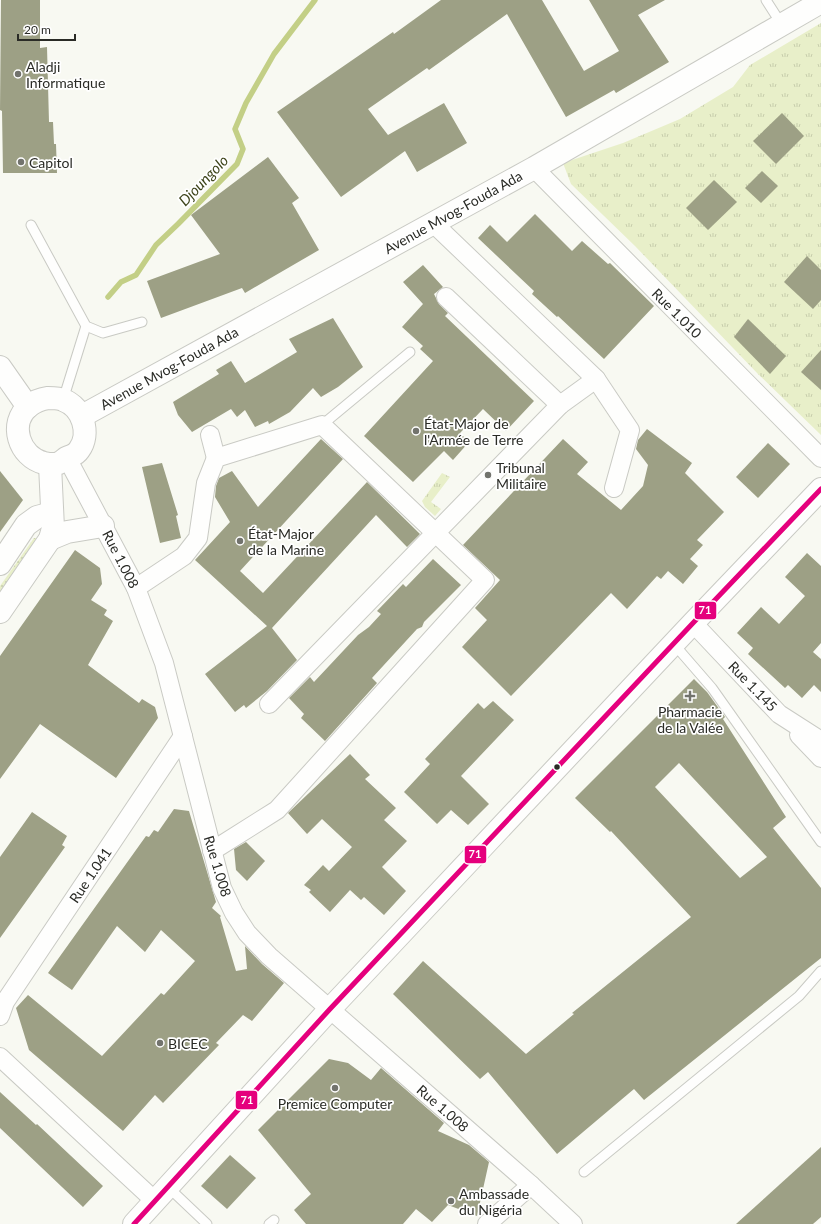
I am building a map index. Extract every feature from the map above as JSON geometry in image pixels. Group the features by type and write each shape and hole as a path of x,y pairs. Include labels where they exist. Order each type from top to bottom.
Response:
{"main road":[{"name":"Avenue Mvog-Fouda Ada","path":"82,416 534,168 782,26 821,2"},
{"path":"0,367 20,442 23,450 29,456 36,461 59,461 75,455 84,438 85,428 82,416 74,406 63,400 48,398 37,400 15,420"},
{"path":"0,612 50,539 53,528 52,513 59,461"},
{"path":"134,1224 330,1009 821,489"},
{"path":"0,564 26,525 37,518 52,513"},
{"path":"50,539 67,532 103,526"}],"street":[{"name":"Rue 1.010","path":"534,168 821,458"},
{"path":"433,223 596,379 630,430 614,488"},
{"path":"446,297 560,404"},
{"path":"269,704 560,404 596,379"},
{"path":"212,850 277,810 485,580 322,425 216,458"},
{"path":"136,588 184,556 198,538 206,483 216,458 210,435"},
{"name":"Rue 1.008","path":"59,461 103,526 136,588 164,663 222,888 234,913 247,933 268,956 531,1185 573,1224"},
{"name":"Rue 1.145","path":"693,623 779,714 821,741"},
{"path":"779,714 821,758"},
{"name":"Rue 1.041","path":"0,1016 5,1002 183,736"},
{"path":"0,1057 161,1194"},
{"path":"487,1224 531,1185"}],"lane":[{"path":"766,0 782,26"},
{"path":"31,225 86,326 103,333 142,322"},
{"path":"63,400 86,326"},
{"path":"322,425 410,352"},
{"path":"674,643 712,688 821,842"},
{"path":"584,1172 798,996 821,971"},
{"path":"161,1194 208,1224"}],"green space":[{"path":"821,23 821,435 758,374 635,246 571,184 563,163 623,143 680,119 733,87 750,65"},
{"path":"442,473 450,477 431,502 441,509 435,516 425,507 422,501"},
{"path":"34,538 37,538 38,540 0,594 0,586"}],"building":[{"path":"1,0 40,0 40,48 47,47 49,122 53,122 54,144 56,144 57,173 3,173 2,111 0,110"},
{"path":"441,0 542,0 584,71 619,51 589,0 665,0 638,15 669,62 616,93 614,90 566,117 507,14 429,70 427,68 368,109 388,135 444,103 467,143 417,172 405,151 341,197 277,112 393,32 394,34"},
{"path":"782,113 804,136 776,164 753,141"},
{"path":"268,157 299,198 292,203 319,250 245,293 242,288 161,318 147,281 220,254 191,215"},
{"path":"762,171 778,186 761,203 745,188"},
{"path":"714,180 737,202 708,230 686,208"},
{"path":"535,214 572,251 582,241 608,264 610,263 654,306 604,359 532,294 534,291 478,238 490,225 507,242"},
{"path":"807,256 821,270 821,300 813,309 784,282"},
{"path":"423,265 443,287 434,294 439,304 448,313 445,316 534,401 506,431 483,409 460,433 469,442 453,460 444,451 413,482 364,436 433,361 420,349 423,346 402,327 423,304 403,282"},
{"path":"333,318 363,367 338,387 321,397 313,388 290,412 269,424 268,421 255,427 245,410 237,417 231,409 192,432 178,415 173,402 219,374 216,370 231,361 245,383 297,352 289,339"},
{"path":"748,319 786,356 770,374 734,337"},
{"path":"821,350 821,390 801,372"},
{"path":"647,429 692,463 685,473 724,512 697,540 703,545 690,559 698,566 683,584 668,571 661,579 657,576 627,609 611,593 511,696 462,647 487,620 475,608 500,580 463,545 563,439 588,462 577,474 621,510 643,486 648,465 636,449 638,440"},
{"name":"État-Major de la Marine","path":"321,439 343,459 240,571 263,593 367,482 420,534 407,547 376,515 272,628 297,660 267,691 246,708 244,705 235,712 205,674 267,626 195,560 230,522 215,497 216,486 219,478 232,471 258,507"},
{"path":"768,443 790,464 758,498 736,477"},
{"path":"162,463 178,515 176,516 181,538 160,543 142,467"},
{"path":"0,471 23,500 0,532"},
{"path":"75,550 100,568 102,584 91,600 107,610 104,615 113,621 88,665 139,703 142,699 155,707 158,718 116,778 40,724 0,779 0,656"},
{"path":"807,553 821,566 821,643 813,652 821,659 821,692 814,685 802,698 788,685 785,688 748,654 753,648 737,633 761,607 779,624 805,596 785,577"},
{"path":"433,559 461,585 424,622 422,627 417,629 372,678 377,683 325,741 301,718 304,714 289,698 310,677 314,682 358,635 369,627 381,614 377,611 403,584 406,587"},
{"path":"694,679 707,692 725,717 723,719 786,817 773,828 821,888 821,958 644,1100 634,1089 557,1154 488,1072 480,1079 393,994 423,961 526,1054 574,1014 572,1013 691,917 611,831 610,832 575,798","holes":["679,763 767,857 740,878 655,787"]},
{"path":"493,701 514,720 461,776 489,804 468,825 451,810 437,824 404,792 430,764 425,759 478,703 484,709"},
{"path":"350,754 370,775 365,779 396,808 384,820 407,841 382,867 406,891 384,915 364,897 361,900 350,890 330,912 309,892 311,890 304,885 323,865 329,871 352,847 322,819 307,834 288,813"},
{"path":"174,809 189,811 216,902 212,908 221,916 220,917 236,971 247,969 245,946 262,964 284,983 252,1021 243,1015 216,1043 219,1045 163,1103 155,1095 123,1131 29,1050 16,1008 28,995 102,1056 161,993 164,995 195,961 161,930 145,952 117,926 72,990 48,973 146,836 149,837 154,830 158,832"},
{"path":"32,812 67,836 62,845 65,847 0,938 0,857"},
{"path":"246,842 265,861 247,881 236,870 234,849"},
{"path":"329,1059 348,1063 371,1080 381,1068 444,1123 438,1131 469,1145 489,1162 477,1216 448,1205 432,1222 416,1209 403,1224 306,1224 294,1210 311,1194 258,1130"},
{"path":"0,1092 36,1125 37,1124 103,1186 83,1207 0,1128"},
{"path":"821,1147 821,1217 813,1224 736,1224"},
{"path":"230,1155 256,1178 227,1209 201,1186"}],"waterway":[{"name":"Djoungolo","path":"108,297 121,282 136,275 156,245 237,164 243,149 235,129 246,103 274,54 315,0"}],"transit line":[{"name":"71","path":"134,1224 330,1009 821,489"}],"place":[{"name":"Aladji Informatique","path":"18,74"},
{"name":"Capitol","path":"21,162"},
{"name":"État-Major de l'Armée de Terre","path":"416,431"},
{"name":"Tribunal Militaire","path":"488,475"},
{"name":"État-Major de la Marine","path":"240,541"},
{"name":"Pharmacie de la Valée","path":"690,696"},
{"name":"BICEC","path":"160,1043"},
{"name":"Premice Computer","path":"335,1088"},
{"name":"Ambassade du Nigéria","path":"451,1201"}]}
